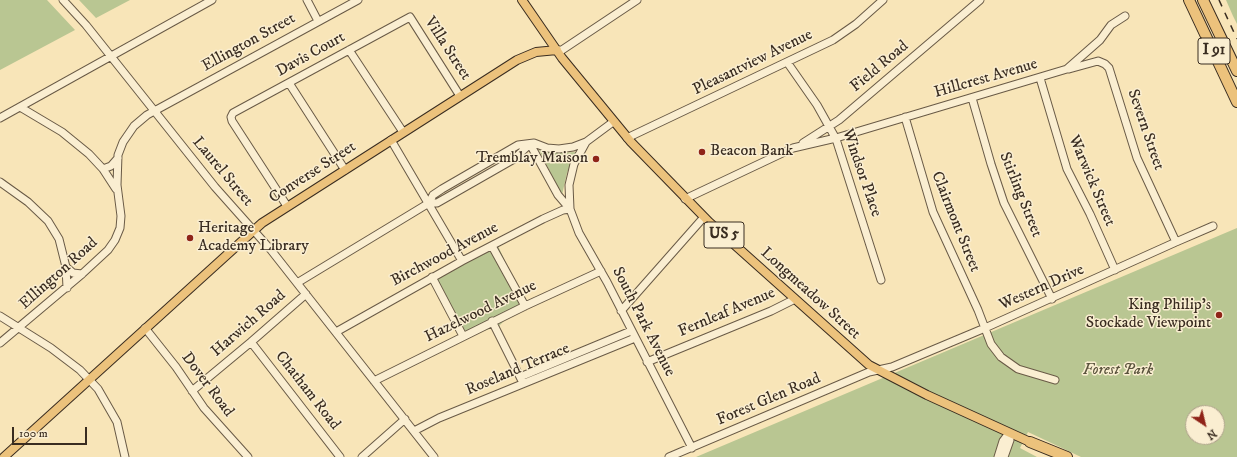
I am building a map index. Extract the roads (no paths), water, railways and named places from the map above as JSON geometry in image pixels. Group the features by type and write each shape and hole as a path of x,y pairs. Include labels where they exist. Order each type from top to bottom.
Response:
{"highway":[{"name":"I 91","path":"1189,0 1237,102"},
{"name":"I 91","path":"1203,0 1237,71"},
{"name":"US 5","path":"1030,442 1053,457"},
{"name":"US 5","path":"1030,442 1067,457"}],"main road":[{"name":"Longmeadow Street","path":"522,0 557,50 612,122 627,138 704,217 869,365 927,395 1030,442"},
{"name":"Converse Street","path":"4,457 254,230 287,206 524,56 540,51 557,50"}],"street":[{"name":"Laurel Street","path":"63,0 215,187 254,230 306,294 434,457"},
{"path":"0,118 212,0"},
{"path":"307,0 318,22"},
{"name":"Ellington Street","path":"154,112 358,0"},
{"path":"557,50 567,47 637,0"},
{"name":"Pleasantview Avenue","path":"627,138 843,34 883,0"},
{"name":"Field Road","path":"685,199 816,137 980,0"},
{"name":"Hillcrest Avenue","path":"836,138 1067,69 1100,40 1111,25 1125,16"},
{"name":"Davis Court","path":"287,206 232,121 231,117 233,113 410,17"},
{"name":"Villa Street","path":"410,17 460,96"},
{"path":"349,50 403,132"},
{"name":"Severn Street","path":"1067,69 1098,61 1109,68 1135,153 1176,242"},
{"name":"Windsor Place","path":"787,62 817,105 836,138 882,280"},
{"name":"Warwick Street","path":"1040,78 1067,169 1088,210 1115,270"},
{"path":"289,83 344,170"},
{"name":"Stirling Street","path":"972,98 990,164 1004,203 1052,299"},
{"path":"20,107 62,132 89,154 103,169 113,183 119,198"},
{"name":"Ellington Road","path":"0,343 67,288 104,255 115,240 120,221 116,179 118,157 123,142 130,130 145,117 154,112"},
{"name":"Clairmont Street","path":"905,117 933,212 996,351 1009,364 1028,373 1055,380"},
{"name":"South Park Avenue","path":"570,209 570,178 574,164 586,142 612,122"},
{"name":"Field Road","path":"793,148 836,138"},
{"path":"391,140 462,261"},
{"path":"429,203 433,195 491,159 518,145 530,144 559,149 573,147 586,142"},
{"path":"297,283 429,203 437,203 514,159 530,144"},
{"name":"South Park Avenue","path":"530,144 558,195 570,209 579,233 601,270 692,448"},
{"path":"103,169 111,166 118,157"},
{"path":"0,182 28,202 48,221 59,239 66,267 67,288"},
{"name":"Birchwood Avenue","path":"336,332 462,261 556,213 570,209"},
{"path":"621,311 704,217"},
{"name":"Western Drive","path":"879,370 892,367 986,331 1052,299 1213,226"},
{"path":"492,246 524,306"},
{"path":"66,267 73,273 82,274"},
{"name":"Hazelwood Avenue","path":"374,381 524,306 601,270"},
{"path":"432,277 463,336"},
{"name":"Harwich Road","path":"192,391 306,294"},
{"name":"Fernleaf Avenue","path":"647,362 771,311 795,299"},
{"path":"0,316 18,329 51,348 80,370 98,389 115,418 125,457"},
{"path":"492,322 521,380"},
{"name":"Dover Road","path":"145,328 176,367 204,408 248,457"},
{"name":"Roseland Terrace","path":"414,431 521,380 633,334"},
{"name":"Chatham Road","path":"251,342 340,457"},
{"name":"Forest Glen Road","path":"669,457 870,372 879,370"},
{"path":"362,457 405,420"},
{"path":"998,457 1003,441 1010,433"},
{"path":"1004,457 1010,440 1010,433"}],"railway":[{"path":"1219,0 1237,39"}],"place":[{"name":"Beacon Bank","path":"702,152"},
{"name":"Tremblay Maison","path":"596,159"},
{"name":"Heritage Academy Library","path":"190,238"},
{"name":"King Philip's Stockade Viewpoint","path":"1219,315"}],"park label":[{"name":"Forest Park","path":"1118,371"}]}
